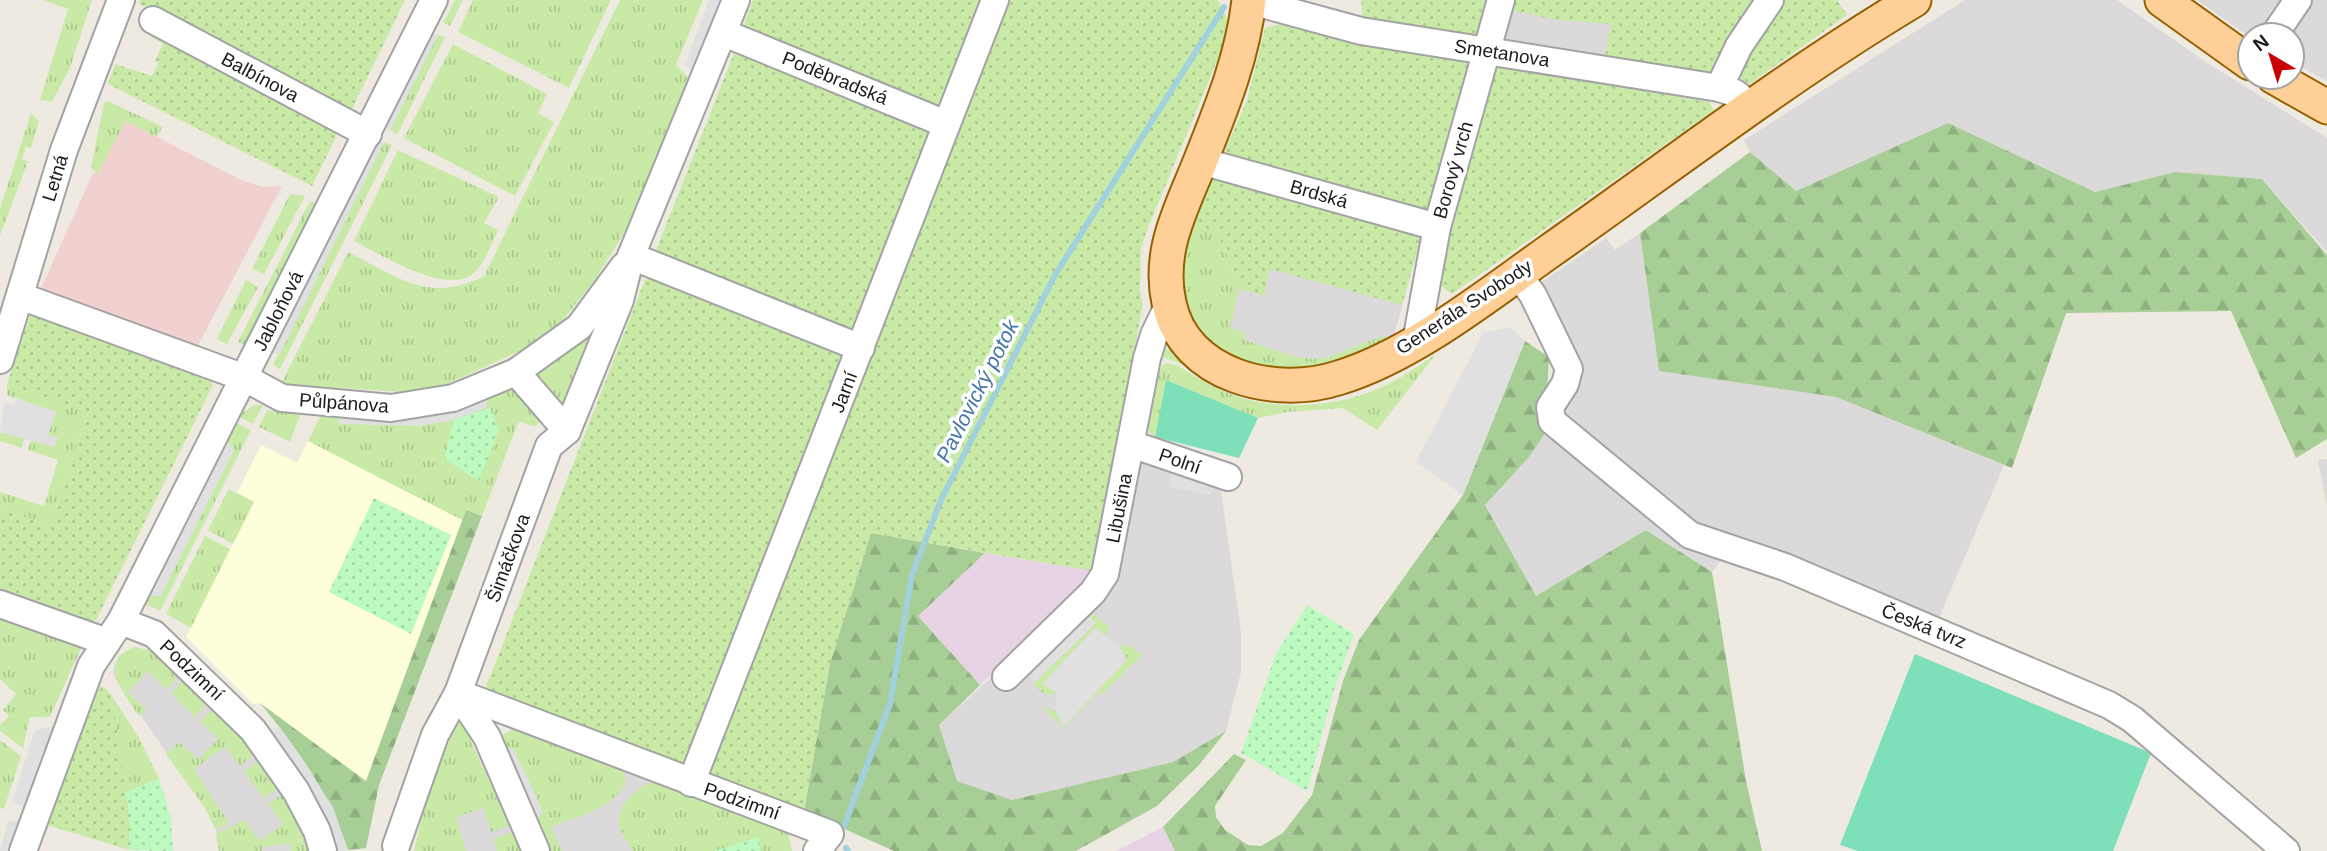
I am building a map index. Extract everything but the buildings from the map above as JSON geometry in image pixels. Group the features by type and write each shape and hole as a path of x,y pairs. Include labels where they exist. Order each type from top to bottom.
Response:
{"main road":[{"name":"Generála Svobody","path":"1248,0 1246,27 1236,64 1167,246 1169,304 1177,326 1200,355 1241,379 1273,386 1318,383 1340,378 1416,342 1518,274 1753,107 1914,0"},
{"path":"2162,0 2236,53"},
{"path":"2299,91 2327,107"}],"street":[{"name":"Letná","path":"0,360 64,150 120,0"},
{"name":"Jabloňová","path":"23,851 91,666 114,632 434,0"},
{"name":"Šimáčkova","path":"396,846 435,735 458,693 549,446 567,431 620,300 631,257 736,0"},
{"name":"Jarní","path":"691,783 995,0"},
{"name":"Smetanova","path":"1248,0 1361,31 1719,88 1735,93 1753,107"},
{"name":"Borový vrch","path":"1416,342 1437,227 1501,0"},
{"path":"1719,88 1739,46 1770,0"},
{"path":"2284,21 2298,0"},
{"name":"Balbínova","path":"153,20 368,134"},
{"name":"Poděbradská","path":"724,33 946,124"},
{"name":"Brdská","path":"1201,160 1437,227"},
{"path":"631,257 861,348"},
{"name":"Půlpánova","path":"20,296 244,377 282,398 391,408 453,398 516,372 579,327 631,257"},
{"name":"Česká tvrz","path":"1518,274 1533,295 1569,369 1565,384 1550,407 1552,421 1690,535 1785,567 2066,684 2109,705 2132,719 2286,851"},
{"name":"Libušina","path":"1006,677 1101,582 1109,562 1153,335 1169,304"},
{"path":"516,372 567,431"},
{"name":"Polní","path":"1131,444 1228,477"},
{"name":"Podzimní","path":"0,604 114,632 153,634 247,724 296,791 317,831 323,851"},
{"path":"458,693 487,737 536,851"},
{"name":"Podzimní","path":"458,693 691,783 823,843"}],"shaded area":[{"path":"709,0 726,0 697,75 685,65"},
{"path":"1762,0 1714,80 1503,41 1510,10"},
{"path":"1965,0 2117,0 2236,81 2236,91 2252,91 2327,138 2327,252 2262,179 2175,172 2095,192 1948,123 1796,191 1750,152 1744,140"},
{"path":"2197,0 2327,0 2327,81 2306,70 2306,21 2236,21 2236,27"},
{"path":"425,29 438,35 390,130 377,123"},
{"path":"124,120 239,179 263,187 282,186 195,351 38,295 93,173 98,174"},
{"path":"371,138 384,142 280,354 266,352"},
{"path":"1279,194 1423,230 1395,332 1398,339 1318,373 1206,343"},
{"path":"1640,233 1659,371 1836,397 2004,465 1938,620 1736,541 1712,572 1647,530 1536,596 1485,505 1529,457 1584,368 1578,366 1539,284 1606,238 1615,250"},
{"path":"1509,327 1525,341 1463,495 1416,462 1483,333"},
{"path":"489,390 486,408 453,420 419,426 339,424 340,409"},
{"path":"16,398 56,412 48,434 58,438 54,447 0,432 5,402 14,405"},
{"path":"225,439 234,450 160,597 146,594"},
{"path":"308,441 462,520 366,782 260,703 253,704 186,637 254,502 237,493 261,445 297,463"},
{"path":"1141,459 1219,478 1241,632 1241,672 1226,731 1173,762 1012,800 957,781 939,725 1084,592 1103,592 1119,573"},
{"path":"2327,459 2327,506 2318,460"},
{"path":"1172,465 1216,474 1212,495 1168,487"},
{"path":"985,553 1093,571 1077,594 980,685 918,616"},
{"path":"1085,612 1096,623 1035,682 1024,670"},
{"path":"1095,628 1119,645 1127,660 1064,726 1055,711 1056,692 1042,684"},
{"path":"134,647 153,651 164,660 236,731 279,788 311,851 219,851 216,830 205,808 114,677 113,669 120,655"},
{"path":"53,727 27,807 12,802 35,730"},
{"path":"280,727 333,807 348,851 331,851 262,730"},
{"path":"471,727 466,731 522,851 414,851 447,733"},
{"path":"498,747 513,748 543,812 531,824"},
{"path":"622,765 657,780 619,824 632,851 544,851 549,825"},
{"path":"8,820 23,823 14,851 0,851"},
{"path":"1163,827 1175,851 1116,851"}],"green space":[{"path":"43,0 92,0 70,68 52,102 40,100 68,9"},
{"path":"140,0 405,0 352,109 339,112 139,4"},
{"path":"455,0 463,0 450,26 443,23"},
{"path":"473,0 611,0 569,88 458,32"},
{"path":"620,0 703,0 676,65 691,80 624,233 595,280 558,326 529,347 447,384 403,392 281,384 348,252 398,278 430,287 446,288 484,276"},
{"path":"753,0 984,0 941,110 749,36 744,25"},
{"path":"1004,0 1218,0 1229,22 1229,32 1141,249 1140,289 1143,304 1093,571 871,533 830,663 804,811 702,770"},
{"path":"1361,0 1491,0 1480,39 1363,21"},
{"path":"1513,0 1762,0 1714,80 1604,60 1611,24 1552,19 1510,10"},
{"path":"1776,0 1837,0 1847,15 1748,85 1735,72"},
{"path":"1285,23 1370,45 1467,61 1469,68 1432,207 1423,211 1222,157 1247,100 1265,28"},
{"path":"155,29 335,126 336,137 312,186 108,84 115,64 152,76 163,44 151,37"},
{"path":"438,35 445,37 397,135 390,130"},
{"path":"453,44 547,94 538,113 554,122 515,196 404,138"},
{"path":"744,49 928,127 932,136 859,327 846,332 661,262 657,248 734,53"},
{"path":"1495,66 1709,102 1714,110 1452,294 1433,280"},
{"path":"108,101 163,127 156,137 126,121 97,175 91,167 104,103"},
{"path":"31,113 39,121 31,148 26,147 22,159 28,161 0,236 0,209"},
{"path":"1948,123 2095,192 2175,172 2262,179 2327,255 2327,439 2296,458 2231,311 2066,313 2012,468 1836,397 1659,371 1640,233 1750,152 1796,191"},
{"path":"384,142 392,145 280,369 273,365"},
{"path":"398,150 499,197 484,223 498,230 481,265 467,278 435,278 399,264 354,241"},
{"path":"1207,174 1219,178 1216,232 1224,246 1239,289 1230,328 1246,333 1244,340 1289,355 1314,359 1336,354 1378,338 1399,336 1363,358 1280,376 1219,353 1194,327 1179,290 1186,220"},
{"path":"1219,178 1422,234 1402,305 1270,269 1264,295 1239,289 1224,246 1216,233 1191,226 1210,182"},
{"path":"290,194 305,196 264,274 252,269"},
{"path":"310,201 321,205 250,347 238,342"},
{"path":"657,275 840,346 846,358 686,764 559,717 488,697 486,687 645,280"},
{"path":"246,280 258,287 227,344 217,339"},
{"path":"610,305 565,409 536,383 535,372"},
{"path":"31,312 209,376 213,385 96,620 87,623 0,596 0,509 50,525 88,413 7,384"},
{"path":"1525,341 1549,357 1545,433 1529,457 1485,505 1536,596 1646,530 1712,572 1746,781 1762,851 1175,851 1163,827 1234,754 1246,760 1215,806 1216,817 1225,830 1248,845 1261,846 1283,833 1312,795 1343,681 1359,640 1463,495"},
{"path":"1165,349 1176,350 1197,370 1157,355"},
{"path":"1436,354 1377,430 1343,408 1288,412 1258,418 1166,380 1155,437 1149,432 1151,396 1160,369 1165,363 1176,365 1233,395 1252,401 1292,405 1334,402 1373,391"},
{"path":"1166,380 1258,418 1239,458 1155,437"},
{"path":"7,384 88,412 50,525 0,509 0,492 44,506 58,460 28,450 31,440 55,447 48,435 56,412 7,395"},
{"path":"505,384 517,389 545,416 535,427 519,421 482,516 466,511 462,520 308,441 321,415 340,409 339,424"},
{"path":"254,405 263,405 253,424 238,416"},
{"path":"490,408 499,430 479,481 445,459 453,420"},
{"path":"267,410 301,413 290,442 259,427"},
{"path":"233,421 251,430 160,611 143,603 146,594 160,597 234,450 224,437"},
{"path":"0,432 24,438 22,448 0,441"},
{"path":"229,489 254,502 233,544 208,530"},
{"path":"374,498 451,535 411,634 329,592"},
{"path":"466,510 482,516 379,785 366,848 348,850 332,810 311,772 260,703 366,781"},
{"path":"871,533 985,553 918,616 980,685 939,725 957,781 1012,800 1173,762 1226,731 1199,765 1157,806 1076,851 894,851 804,811 830,663"},
{"path":"205,536 230,549 191,628 166,614"},
{"path":"1307,605 1354,634 1334,690 1307,791 1241,753 1276,654"},
{"path":"1091,612 1108,626 1109,636 1095,628 1042,684 1056,691 1054,694 1044,694 1033,684 1096,623 1090,616"},
{"path":"0,617 82,646 50,717 30,717 23,748 0,731 0,725 9,716 3,710 16,694 0,679"},
{"path":"1119,645 1131,646 1142,655 1102,695 1099,692 1064,728 1041,706 1055,711 1063,726 1127,660"},
{"path":"134,647 153,651 181,675 166,689 148,671 128,692 146,710 139,716 121,688 115,670 123,653"},
{"path":"1915,654 2151,753 2113,851 1858,851 1840,845"},
{"path":"185,679 209,702 195,717 171,693"},
{"path":"96,686 104,687 112,696 130,824 129,850 47,825"},
{"path":"112,696 139,738 159,779 124,793"},
{"path":"214,707 255,754 240,766 225,747 194,769 229,823 216,830 205,808 166,754 179,742 198,759 218,739 200,721"},
{"path":"461,718 471,727 466,731 510,826 491,832 483,808 456,817 466,851 414,851 428,788 452,723"},
{"path":"517,727 622,765 625,778 622,788 614,798 603,806 551,827 562,851 544,851 531,824 543,812 513,748 498,747 500,736"},
{"path":"0,740 21,756 4,809 0,808"},
{"path":"259,759 279,788 264,798 244,772"},
{"path":"159,779 171,819 173,851 129,850 130,824 124,793"},
{"path":"657,780 787,827 792,851 632,851 619,825 621,810 637,791"},
{"path":"283,794 311,851 291,851 290,843 262,847 262,851 219,851 216,834 244,820 260,841 283,824 268,804"},
{"path":"513,831 522,851 497,851 493,839"},
{"path":"758,837 761,851 715,851"}],"waterway":[{"name":"Pavlovický potok","path":"844,826 890,704 912,575 941,500 1055,275 1224,7"}]}
